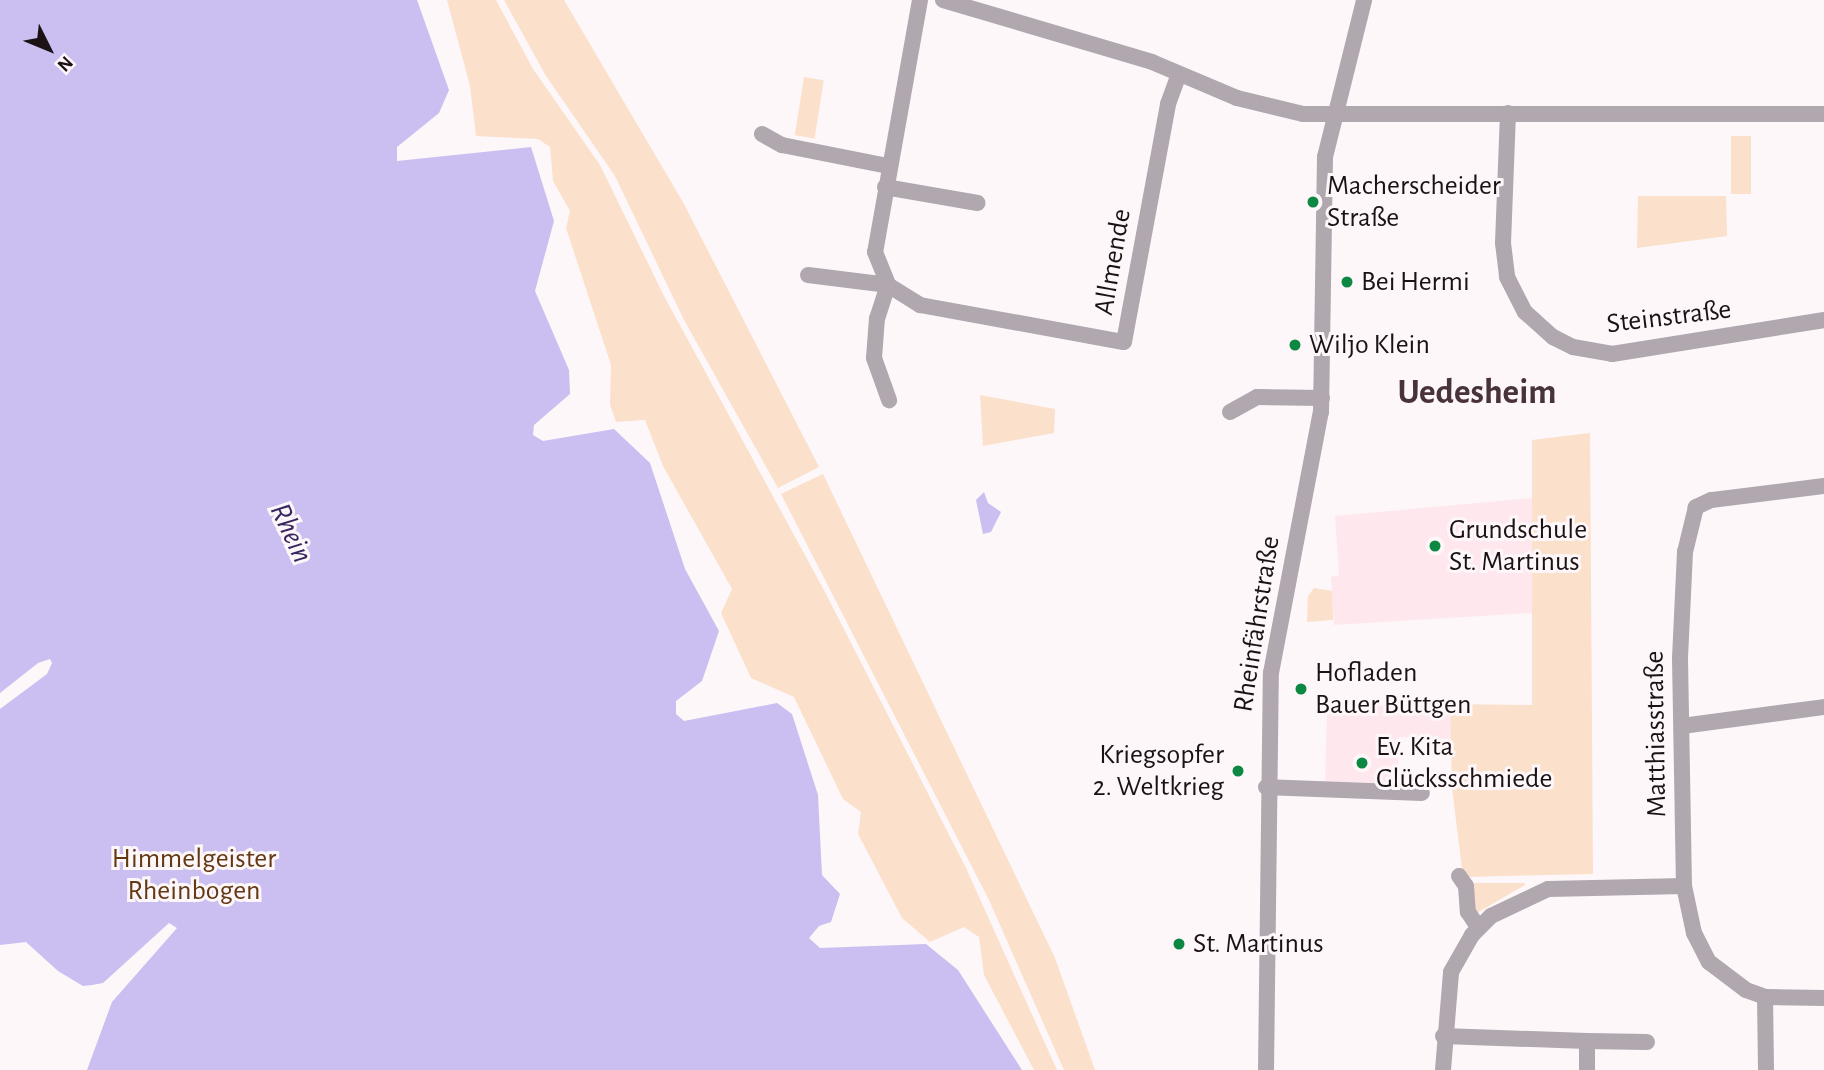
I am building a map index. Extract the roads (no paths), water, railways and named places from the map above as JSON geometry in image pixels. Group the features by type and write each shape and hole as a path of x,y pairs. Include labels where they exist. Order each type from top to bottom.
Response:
{"street":[{"path":"889,400 874,358 877,318 888,285 875,258 884,187 920,0"},
{"path":"943,0 1178,74 1237,98 1303,114 1824,114"},
{"name":"Rheinfährstraße","path":"1266,1070 1266,787 1270,673 1322,398 1325,157 1364,0"},
{"name":"Allmende","path":"808,275 888,285 920,305 1125,342 1168,104 1178,74"},
{"name":"Steinstraße","path":"1508,113 1503,243 1507,277 1525,312 1553,337 1573,347 1612,354 1824,320"},
{"path":"762,134 782,145 888,166"},
{"path":"884,187 978,203"},
{"path":"1230,412 1257,397 1322,398"},
{"name":"Matthiasstraße","path":"1824,486 1712,500 1693,510 1683,572 1682,726 1684,886 1688,918 1709,962 1732,982 1765,997 1824,998"},
{"path":"1682,726 1824,707"},
{"path":"1266,787 1422,793"},
{"path":"1463,881 1468,912 1478,927"},
{"path":"1443,1070 1443,1036 1451,972 1478,927 1512,902 1548,889 1684,886"},
{"path":"1765,997 1766,1070"},
{"path":"1443,1036 1647,1042"},
{"path":"1587,1041 1587,1070"}],"water":[{"name":"Rhein","path":"0,0 417,0 449,90 439,113 397,147 397,161 531,147 554,221 535,291 569,370 570,394 534,425 533,435 543,441 614,429 650,463 685,569 719,631 702,681 676,701 676,714 684,721 777,703 792,714 818,795 822,875 840,894 831,922 819,926 809,938 820,948 926,944 958,970 1022,1070 87,1070 112,1002 177,928 169,923 103,983 83,986 58,971 26,942 0,945 0,709 47,674 52,663 50,659 38,663 0,693"},
{"path":"984,492 988,503 1001,512 991,532 983,534 976,500"}],"place":[{"name":"Macherscheider Straße","path":"1313,202"},
{"name":"Bei Hermi","path":"1347,282"},
{"name":"Wiljo Klein","path":"1295,345"},
{"name":"Grundschule St. Martinus","path":"1435,546"},
{"name":"Hofladen Bauer Büttgen","path":"1301,689"},
{"name":"Ev. Kita Glücksschmiede","path":"1362,763"},
{"name":"Kriegsopfer 2. Weltkrieg","path":"1238,771"},
{"name":"St. Martinus","path":"1179,944"}],"district":[{"name":"Uedesheim","path":"1477,393"}],"park label":[{"name":"Himmelgeister Rheinbogen","path":"194,875"}]}
